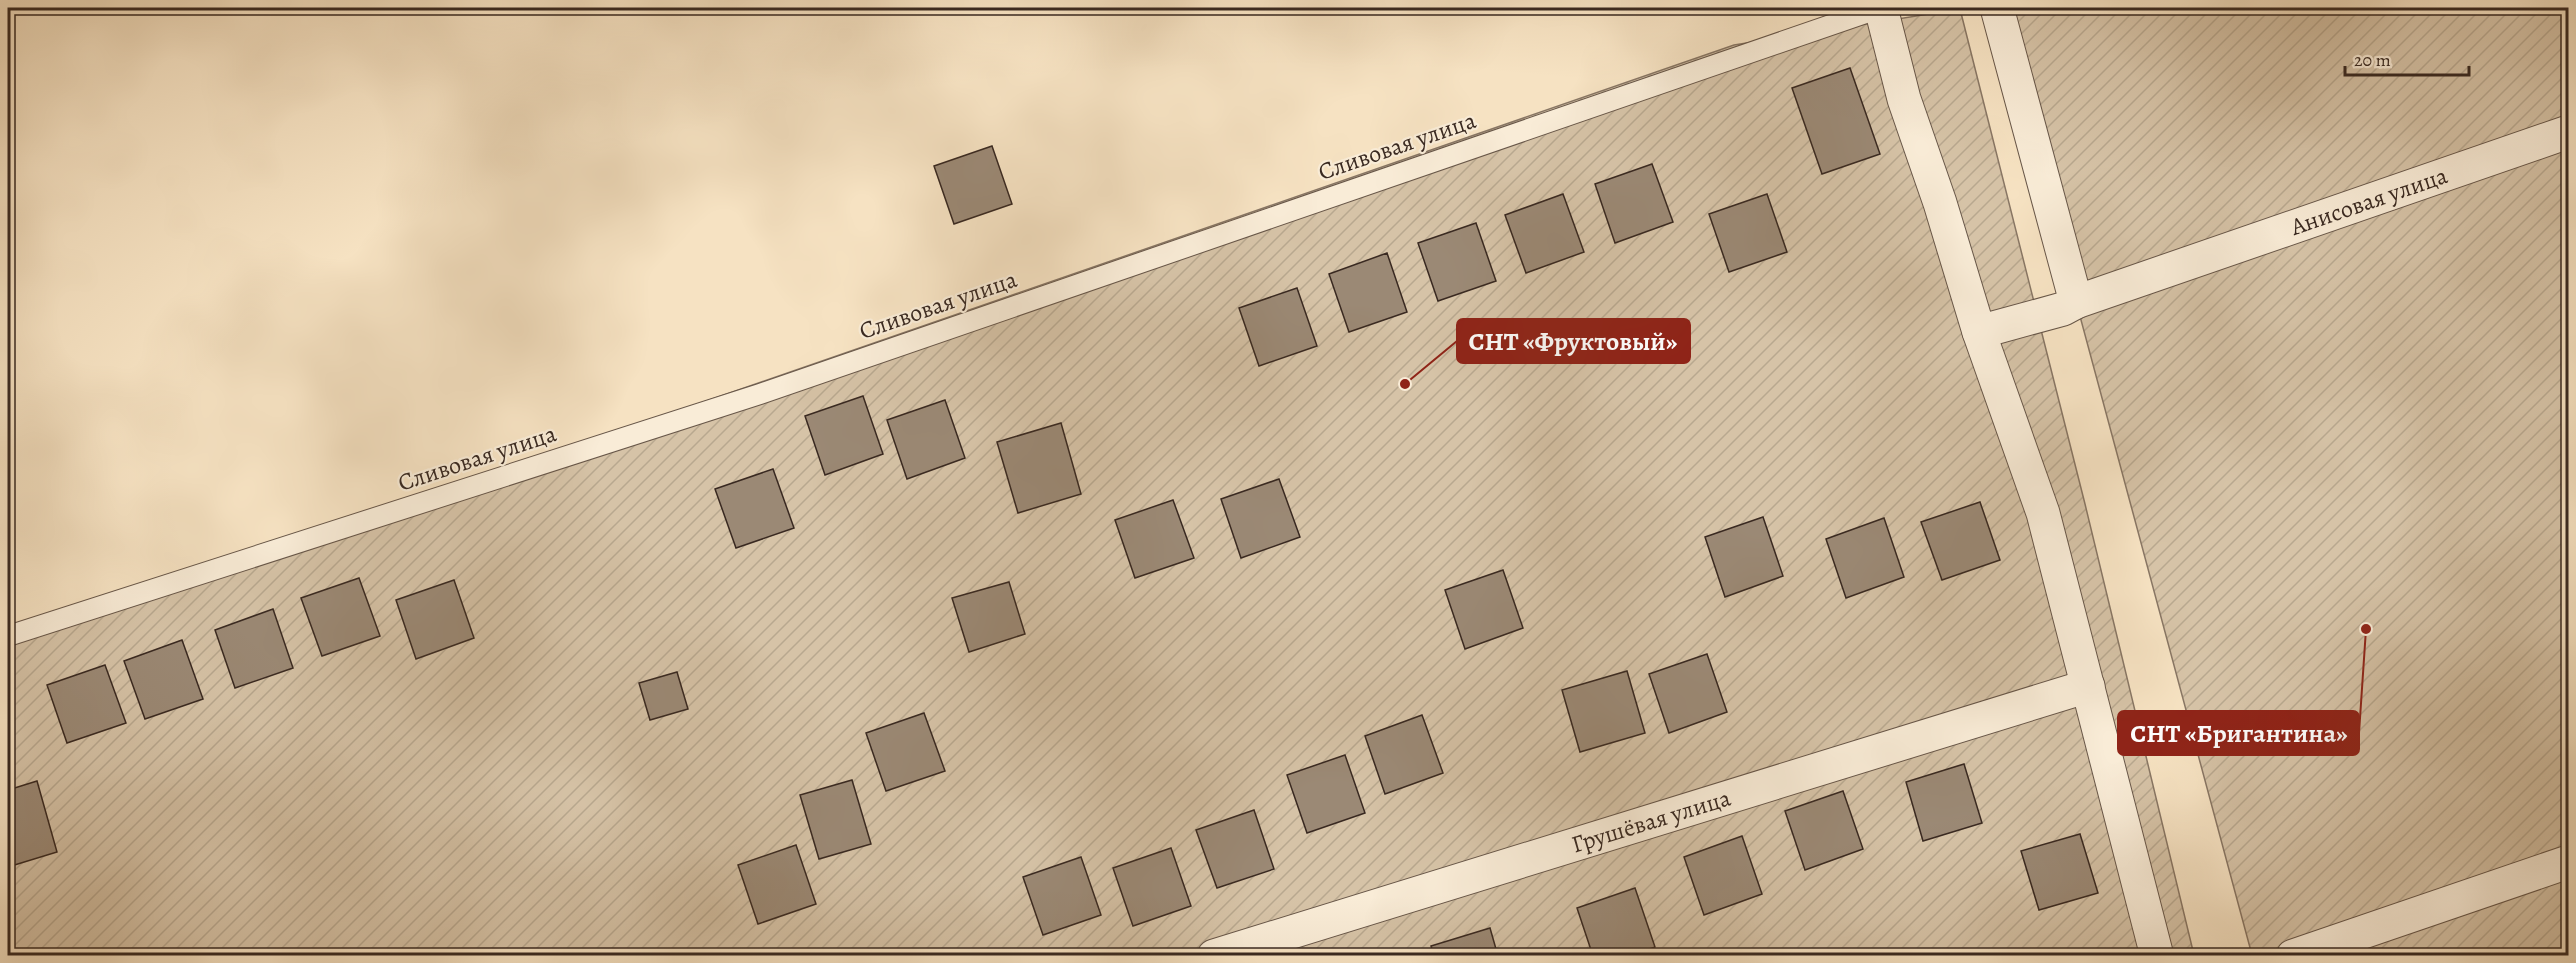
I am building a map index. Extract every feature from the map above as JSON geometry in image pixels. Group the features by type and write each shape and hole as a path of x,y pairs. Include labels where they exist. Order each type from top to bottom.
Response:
{"street":[{"path":"1880,8 1904,99 1940,203 1979,332 2043,513 2157,956"},
{"path":"1997,8 2076,302"},
{"name":"Анисовая улица","path":"1979,332 2063,309 2076,302 2568,132"},
{"name":"Грушёвая улица","path":"1214,956 2088,686"},
{"path":"2293,956 2568,862"}],"lane":[{"name":"Сливовая улица","path":"8,636 759,394 1880,8"}],"shaded area":[{"path":"1997,8 2568,8 2568,955 2252,955"},
{"path":"1960,9 2085,504 2194,955 8,956 8,631 297,543 1734,45"}],"building":[{"path":"1850,68 1880,154 1822,174 1792,88"},
{"path":"992,146 1012,204 954,224 934,166"},
{"path":"1652,164 1673,222 1615,243 1595,184"},
{"path":"1563,194 1584,252 1526,273 1505,215"},
{"path":"1767,194 1787,252 1729,272 1709,214"},
{"path":"1476,223 1496,281 1438,301 1418,243"},
{"path":"1387,253 1407,312 1349,332 1329,274"},
{"path":"1297,288 1317,346 1259,366 1239,308"},
{"path":"863,396 883,454 825,475 805,416"},
{"path":"945,400 965,458 907,479 887,420"},
{"path":"1061,423 1081,494 1018,513 997,442"},
{"path":"773,469 794,528 736,548 715,489"},
{"path":"1279,479 1300,537 1241,558 1221,499"},
{"path":"1173,500 1194,558 1135,578 1115,520"},
{"path":"1980,502 2000,560 1942,580 1921,522"},
{"path":"1763,517 1783,576 1725,597 1705,537"},
{"path":"1884,518 1904,577 1846,598 1826,539"},
{"path":"1503,570 1523,628 1465,649 1445,590"},
{"path":"359,578 380,636 322,656 301,598"},
{"path":"454,580 474,638 416,659 396,600"},
{"path":"1009,582 1025,634 969,652 952,598"},
{"path":"273,609 293,668 235,688 215,630"},
{"path":"182,640 203,699 145,719 124,661"},
{"path":"1707,654 1727,712 1669,733 1649,674"},
{"path":"105,665 126,723 67,743 47,685"},
{"path":"1627,671 1645,733 1580,752 1562,690"},
{"path":"677,672 688,709 650,720 639,683"},
{"path":"924,713 945,771 886,791 866,733"},
{"path":"1422,715 1443,773 1385,794 1365,736"},
{"path":"1345,755 1365,813 1307,833 1287,775"},
{"path":"1964,764 1982,823 1923,841 1906,782"},
{"path":"852,780 871,844 819,859 800,795"},
{"path":"37,781 57,852 8,867 8,790"},
{"path":"1843,791 1863,849 1805,870 1785,811"},
{"path":"1254,810 1274,869 1217,888 1196,830"},
{"path":"2080,834 2098,893 2039,910 2021,851"},
{"path":"1742,836 1762,894 1704,915 1684,857"},
{"path":"796,845 816,904 758,924 738,865"},
{"path":"1171,848 1191,906 1133,926 1113,868"},
{"path":"1081,857 1101,915 1043,935 1023,877"},
{"path":"1635,888 1655,947 1630,956 1593,956 1577,908"},
{"path":"1490,928 1498,956 1434,956 1431,946"}],"place":[{"name":"СНТ «Фруктовый»","path":"1405,384"},
{"name":"СНТ «Бригантина»","path":"2366,629"}]}
